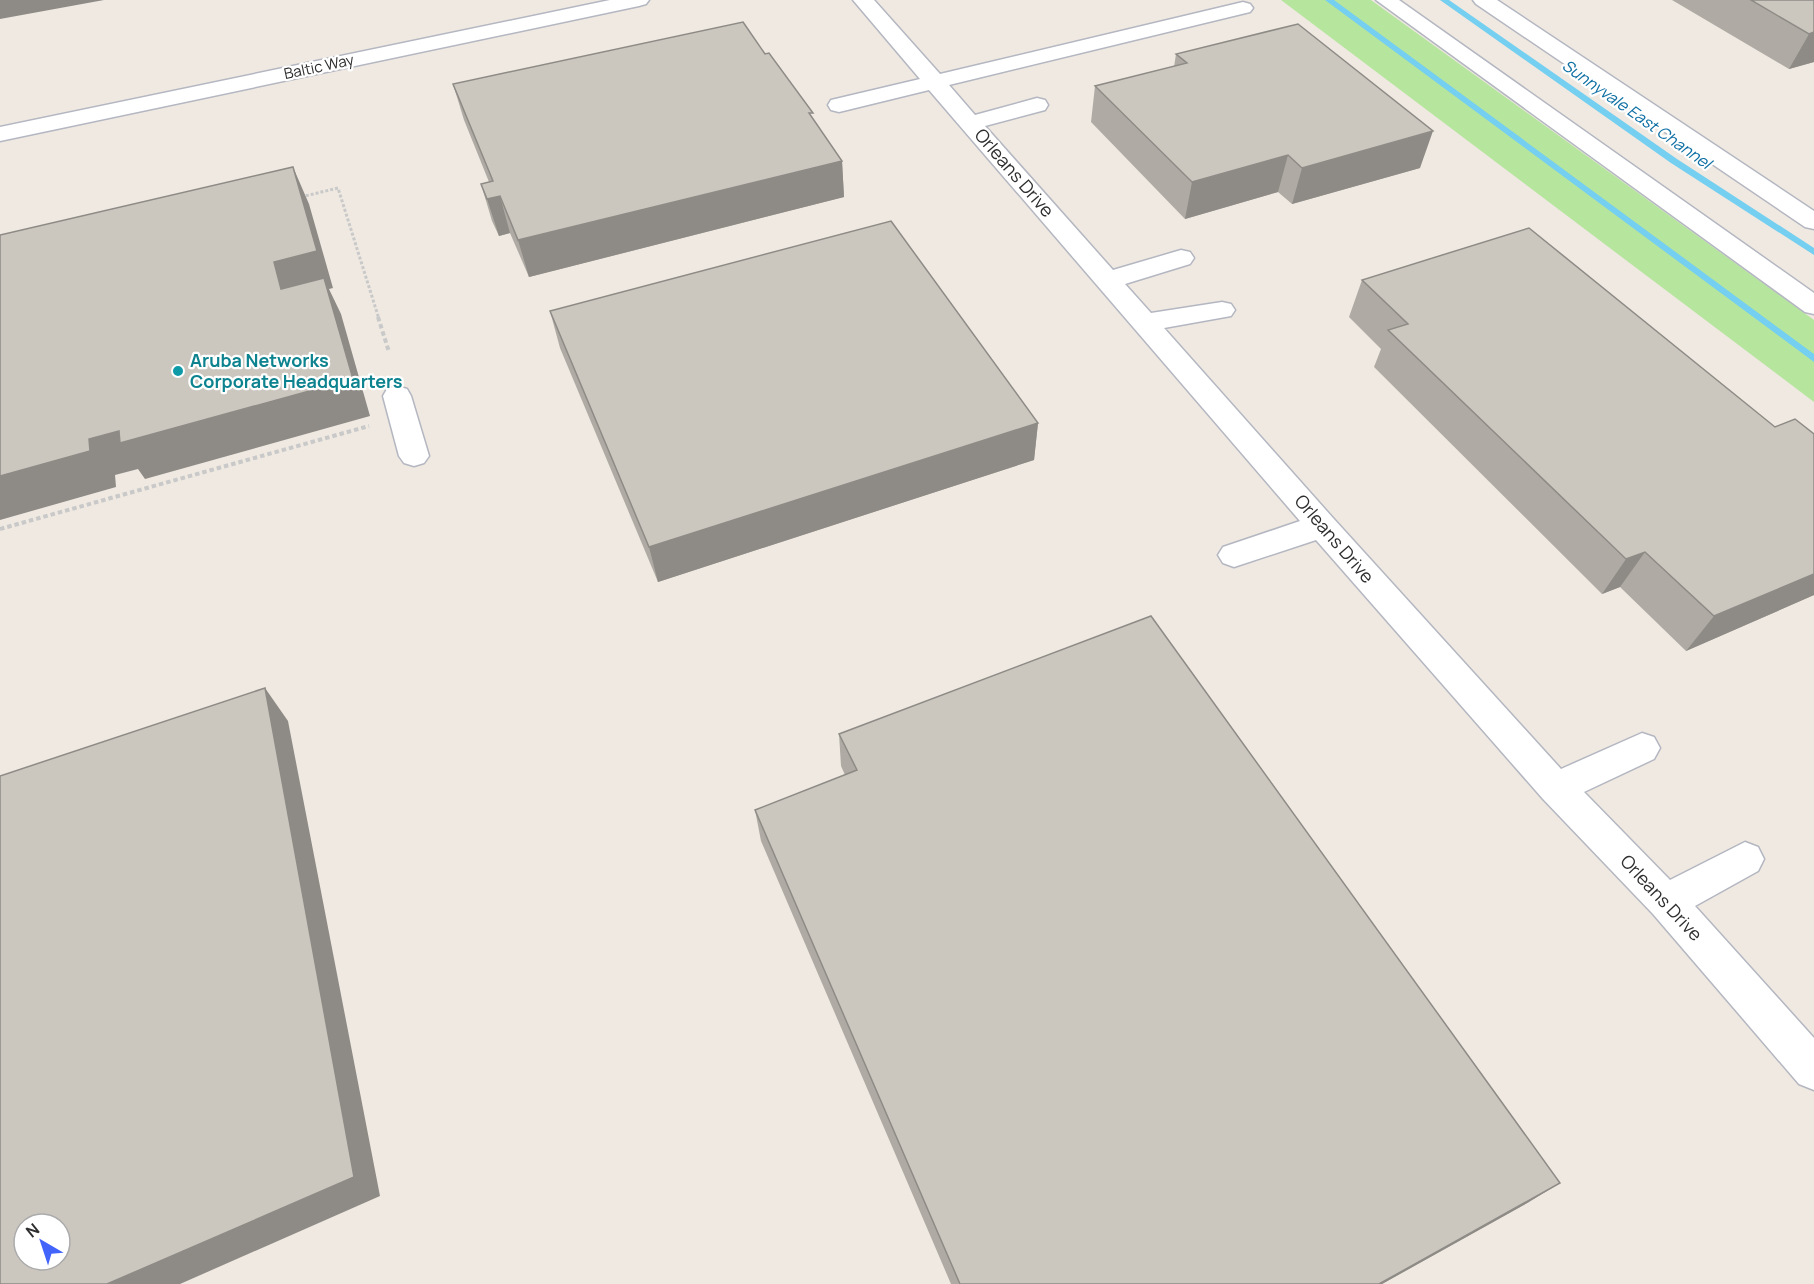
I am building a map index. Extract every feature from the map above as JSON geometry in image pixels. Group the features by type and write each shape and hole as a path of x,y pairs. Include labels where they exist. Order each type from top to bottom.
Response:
{"street":[{"path":"538,0 550,18"},
{"name":"Baltic Way","path":"0,134 639,0"},
{"name":"Orleans Drive","path":"863,0 1322,526 1557,788 1666,902 1814,1069"},
{"path":"1386,0 1814,306"},
{"path":"1483,0 1814,222"},
{"path":"839,105 1243,8"},
{"path":"970,123 1037,105"},
{"path":"1109,280 1181,258"},
{"path":"1145,322 1222,310"},
{"path":"399,407 414,456"},
{"path":"1234,555 1322,526"},
{"path":"1557,788 1642,748"},
{"path":"1666,902 1745,859"}],"path":[{"path":"291,200 338,189 389,352"},
{"path":"0,530 399,407"}],"green space":[{"path":"1281,0 1371,0 1814,320 1814,402"}],"building":[{"path":"1751,0 1814,0 1814,32 1809,34"},
{"path":"743,22 765,54 769,53 813,113 809,113 842,161 518,240 500,196 487,199 481,184 493,181 453,84"},
{"path":"1298,24 1433,131 1302,168 1288,155 1192,182 1095,86 1187,63 1176,54"},
{"name":"Aruba Networks Corporate Headquarters","path":"293,167 317,251 274,262 281,289 324,278 353,379 120,443 119,431 89,439 90,451 0,476 0,235"},
{"path":"891,221 1038,423 649,547 550,311"},
{"path":"1529,228 1775,427 1795,419 1814,434 1814,574 1714,616 1645,552 1626,559 1388,330 1408,324 1362,280"},
{"path":"1151,616 1560,1183 1379,1284 960,1284 755,810 857,770 839,734"},
{"path":"265,688 354,1177 107,1284 0,1284 0,776"}],"waterway":[{"path":"1329,0 1814,359"},
{"name":"Sunnyvale East Channel","path":"1444,0 1674,161 1814,252"}],"place":[{"name":"Aruba Networks Corporate Headquarters","path":"178,371"}]}
